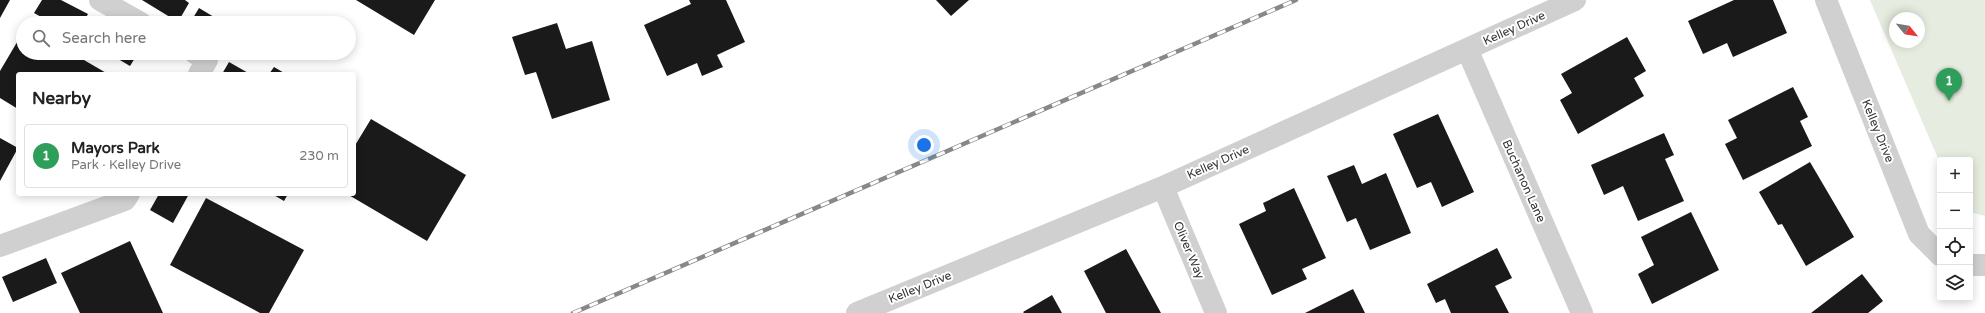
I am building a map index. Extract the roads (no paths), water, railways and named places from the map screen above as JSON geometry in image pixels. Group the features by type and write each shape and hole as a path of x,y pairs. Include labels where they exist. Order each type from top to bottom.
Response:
{"street":[{"path":"100,0 129,16"},
{"name":"Kelley Drive","path":"857,313 1163,187 1575,0"},
{"name":"Kelley Drive","path":"1826,0 1919,234 1937,252"},
{"name":"Buchanon Lane","path":"1467,49 1582,313"},
{"path":"199,72 207,60"},
{"name":"Oliver Way","path":"1163,187 1216,313"},
{"path":"0,246 126,200 128,196"},
{"path":"1973,265 1985,264"}],"railway":[{"path":"573,313 1296,0"}],"place":[{"name":"Mayors Park","path":"1949,101"}]}
